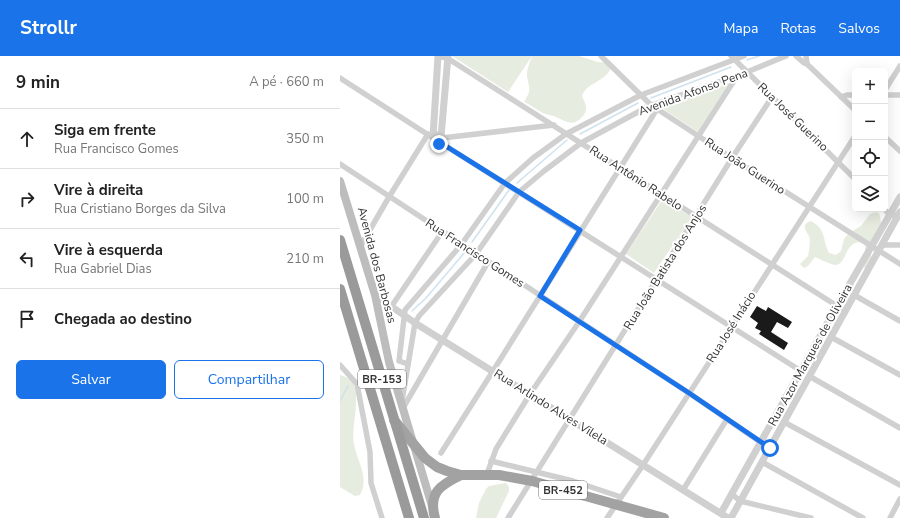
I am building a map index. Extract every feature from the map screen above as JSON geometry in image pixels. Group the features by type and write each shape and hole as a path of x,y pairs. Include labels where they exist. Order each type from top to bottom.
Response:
{"highway":[{"name":"BR-153","path":"340,240 424,518"},
{"name":"BR-153","path":"340,289 409,518"},
{"name":"BR-452","path":"394,420 425,458 437,467 447,471 461,474 534,477 618,501 664,518"},
{"path":"432,507 436,491 441,486 461,474"},
{"name":"Avenida dos Barbosas","path":"432,507 435,518"}],"main road":[{"name":"Avenida dos Barbosas","path":"340,181 375,295 389,362 432,507"}],"street":[{"path":"360,247 389,197 431,136 438,56"},
{"name":"Rua Antônio Rabelo","path":"438,56 447,57 661,195 697,216 845,311"},
{"name":"Rua João Guerino","path":"601,56 654,107 871,246"},
{"name":"Avenida Afonso Pena","path":"398,361 405,310 461,245 505,183 533,158 566,134 641,95 733,58 744,56"},
{"name":"Avenida Afonso Pena","path":"402,405 415,323 419,316 476,254 519,192 580,143 654,107 786,56"},
{"path":"796,56 807,64 852,107"},
{"path":"806,56 807,64"},
{"path":"442,139 447,57"},
{"name":"Rua José Guerino","path":"733,58 852,176"},
{"path":"888,85 900,66"},
{"path":"487,474 496,448 530,394 579,322 737,75"},
{"path":"340,78 431,136"},
{"path":"841,97 852,95"},
{"path":"888,95 900,95"},
{"name":"Rua João Batista dos Anjos","path":"508,518 732,158 772,97"},
{"path":"441,453 620,168 654,107"},
{"path":"442,139 554,126"},
{"path":"431,136 437,134 505,183 801,371"},
{"name":"Rua José Inácio","path":"607,518 643,465 852,140"},
{"path":"888,140 900,151"},
{"name":"Rua Francisco Gomes","path":"340,164 461,245 689,393 770,448"},
{"name":"Rua Azor Marques de Oliveira","path":"721,513 900,197"},
{"path":"887,212 890,215 899,214"},
{"name":"Rua Azor Marques de Oliveira","path":"729,518 770,448 899,214"},
{"path":"391,307 442,232"},
{"path":"871,246 880,248 900,245"},
{"path":"880,248 900,264"},
{"path":"402,405 488,262"},
{"name":"Rua Arlindo Alves Vilela","path":"375,295 415,323 729,518"},
{"path":"854,295 900,321"},
{"path":"831,337 900,375"},
{"path":"810,355 818,360"},
{"path":"389,362 398,361 408,364"},
{"path":"340,364 357,384 370,452 371,483 382,518"},
{"path":"809,376 900,428"},
{"path":"785,400 794,404"},
{"path":"683,490 727,419"},
{"path":"784,422 900,485"},
{"path":"492,461 534,477"},
{"path":"762,462 863,518"},
{"path":"732,494 740,501 811,518"},
{"path":"890,518 900,499"}],"shaded area":[{"path":"452,56 532,56 508,92"},
{"path":"532,56 579,56 598,62 610,63 611,68 604,77 584,91 582,96 586,106 586,111 576,122 570,123 543,113 524,102 529,91 527,72"},
{"path":"729,83 698,132 660,107"},
{"path":"662,200 692,217 654,273 626,254"},
{"path":"876,212 879,213 881,224 879,233 871,250 873,263 869,269 865,269 864,266 864,243 858,242 853,244 840,264 836,265 828,263 815,257 808,266 804,268 800,264 808,256 809,252 810,239 805,229 805,225 807,223 811,221 820,228 829,253 836,255 841,251 844,239 849,233 861,226 870,214"},
{"path":"340,375 347,377 352,381 356,391 353,438 364,482 360,495 355,496 340,487"},
{"path":"506,483 509,487 509,491 496,518 476,518 479,503 486,489 489,486"}],"building":[{"path":"757,306 766,311 768,307 792,322 788,328 777,322 771,332 788,343 784,350 759,334 761,331 755,328 758,323 750,317"}],"waterway":[{"path":"747,60 759,56"},
{"path":"651,98 731,67"},
{"path":"580,134 638,103"},
{"path":"517,183 567,140"},
{"path":"472,242 509,190"},
{"path":"412,311 426,298 465,252"},
{"path":"340,401 348,386"}],"route":[{"path":"439,144 441,143 580,230 540,296 689,393 770,448"}]}
